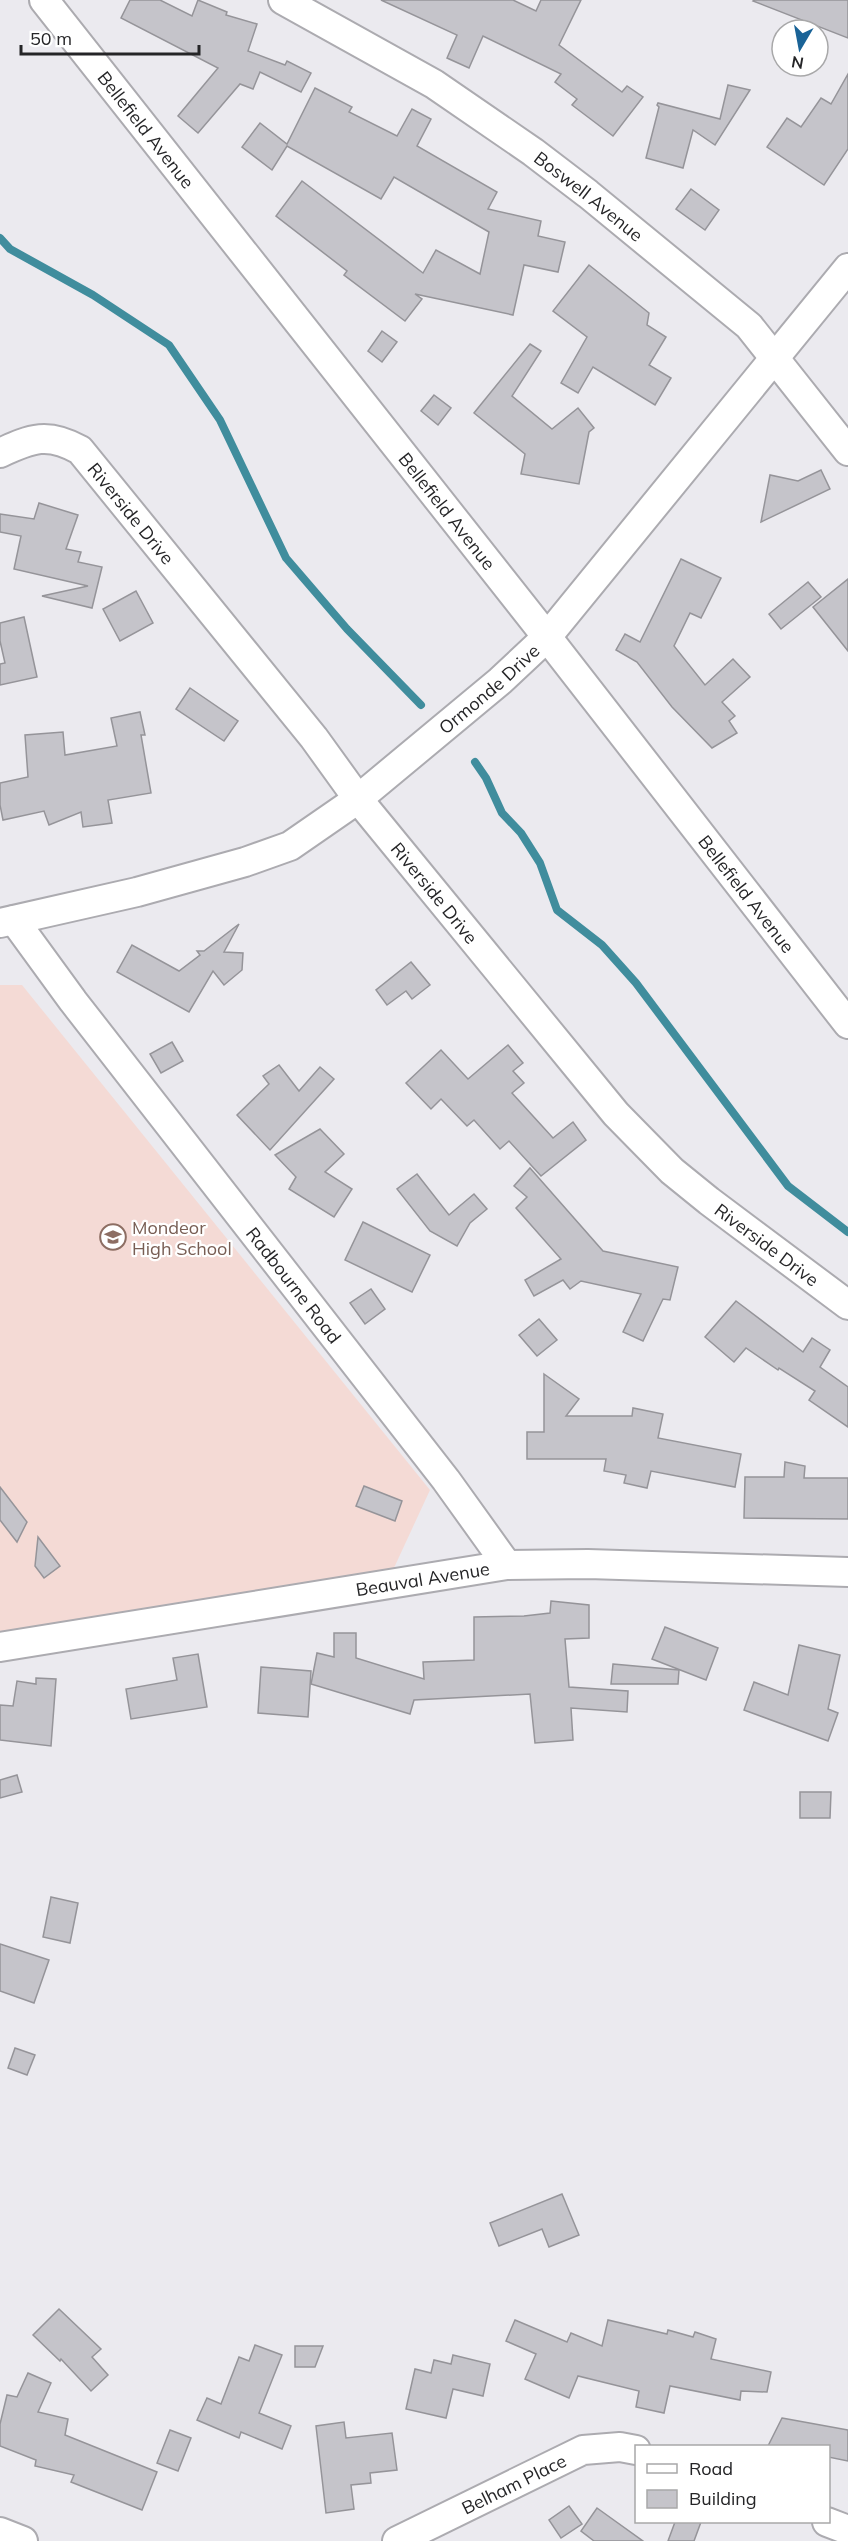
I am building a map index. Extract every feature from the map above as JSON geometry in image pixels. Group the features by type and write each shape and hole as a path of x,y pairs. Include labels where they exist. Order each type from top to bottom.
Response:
{"street":[{"name":"Bellefield Avenue","path":"44,0 547,637 848,1024"},
{"name":"Boswell Avenue","path":"283,0 434,84 533,152 749,326 776,357 848,452"},
{"name":"Ormonde Drive","path":"7,921 137,892 271,855 309,835 358,799 500,681 547,637 848,268"},
{"name":"Riverside Drive","path":"0,453 35,439 51,437 80,450 314,738 358,799 596,1091 641,1141 709,1201 848,1305"},
{"name":"Radbourne Road","path":"7,921 39,956 447,1480 507,1565"},
{"name":"Beauval Avenue","path":"0,1647 507,1565 588,1564 848,1572"},
{"name":"Belham Place","path":"398,2541 574,2453 600,2447 635,2450"},
{"path":"829,2523 848,2530"},
{"path":"0,2532 23,2541"}],"shaded area":[{"name":"Mondeor High School","path":"0,985 22,985 430,1490 387,1583 0,1643"}],"building":[{"path":"130,0 160,0 192,16 198,0 227,12 226,15 257,24 248,51 285,65 287,61 311,73 301,92 260,72 253,89 240,84 198,133 178,116 218,68 121,18"},
{"path":"381,0 513,0 536,11 541,0 581,0 559,45 622,92 627,86 643,97 613,136 572,105 577,99 555,82 561,74 483,36 469,68 447,58 457,35"},
{"path":"848,0 848,38 830,31 830,18 797,18 753,1"},
{"path":"848,74 848,149 824,185 767,147 787,118 801,127 821,98 831,104"},
{"path":"728,85 750,90 715,145 693,130 683,168 646,158 659,107 658,103 720,119"},
{"path":"315,88 352,107 349,112 397,136 412,109 431,119 417,146 497,192 488,209 541,221 538,236 565,242 558,272 524,265 513,315 415,294 422,299 405,321 344,275 347,271 276,216 302,181 423,273 436,250 480,274 489,232 394,177 381,199 287,146 272,170 242,147 260,123 287,144"},
{"path":"691,189 719,210 705,230 676,209"},
{"path":"589,265 649,313 647,325 666,337 649,365 671,378 655,405 593,367 578,393 561,383 587,337 553,311"},
{"path":"382,331 397,342 382,362 368,351"},
{"path":"530,344 541,351 512,396 552,429 578,408 594,428 589,432 579,484 521,474 525,454 474,413"},
{"path":"434,395 451,408 438,425 421,411"},
{"path":"821,470 830,489 761,522 770,475 798,481"},
{"path":"39,503 78,515 66,549 81,552 78,562 102,567 92,608 42,596 88,586 14,569 21,536 0,532 0,514 34,519"},
{"path":"681,559 721,578 701,618 690,613 674,646 705,685 733,659 750,677 722,702 735,716 729,721 737,733 712,748 672,707 637,662 616,650 625,634 640,642"},
{"path":"848,579 848,651 813,607"},
{"path":"808,582 821,597 781,629 769,614"},
{"path":"136,591 153,623 120,641 103,609"},
{"path":"24,617 37,677 0,685 0,664 5,663 0,641 0,623"},
{"path":"190,688 238,721 224,741 176,709"},
{"path":"140,712 145,735 141,735 151,793 108,800 112,823 83,827 81,812 49,825 44,811 3,820 0,783 28,777 25,735 63,732 65,755 117,746 111,718"},
{"path":"239,924 224,952 243,953 242,970 224,985 213,971 189,1012 117,972 132,945 179,971 200,955 197,951 204,951"},
{"path":"411,962 430,985 412,999 406,991 387,1005 376,990"},
{"path":"172,1042 183,1061 161,1073 150,1054"},
{"path":"508,1045 523,1063 513,1071 524,1083 512,1093 553,1138 573,1122 586,1140 541,1176 509,1141 500,1149 474,1120 467,1126 441,1099 431,1109 406,1083 441,1050 468,1079"},
{"path":"279,1065 299,1091 320,1067 334,1079 270,1150 237,1115 269,1084 263,1076"},
{"path":"320,1129 344,1154 325,1172 352,1189 334,1217 289,1189 296,1177 275,1155"},
{"path":"530,1168 603,1251 678,1267 670,1300 663,1299 643,1341 623,1332 641,1294 581,1281 570,1289 563,1280 534,1296 525,1280 561,1259 516,1208 527,1197 514,1186"},
{"path":"417,1174 449,1215 474,1194 487,1209 470,1223 457,1246 430,1231 397,1189"},
{"path":"363,1222 430,1255 412,1292 345,1260"},
{"path":"371,1289 385,1309 365,1324 350,1303"},
{"path":"736,1301 803,1352 812,1338 830,1350 820,1367 848,1387 848,1427 809,1400 815,1391 779,1368 778,1370 746,1348 734,1362 705,1337"},
{"path":"539,1319 557,1340 537,1356 519,1335"},
{"path":"544,1374 579,1399 566,1416 632,1416 633,1408 663,1414 658,1438 741,1454 735,1487 651,1471 647,1488 624,1483 626,1475 604,1471 606,1459 527,1459 527,1432 544,1432"},
{"path":"785,1462 805,1466 804,1478 848,1478 848,1519 744,1518 745,1477 784,1477"},
{"path":"364,1486 402,1501 395,1521 356,1506"},
{"path":"0,1487 27,1522 17,1542 0,1520"},
{"path":"38,1537 60,1566 44,1578 35,1566"},
{"path":"551,1601 589,1605 589,1638 565,1639 569,1687 628,1691 627,1712 571,1708 573,1740 535,1743 530,1694 414,1700 410,1714 311,1684 317,1653 334,1657 334,1633 356,1633 356,1658 424,1679 423,1662 474,1660 474,1617 550,1613"},
{"path":"665,1627 718,1648 706,1680 652,1659"},
{"path":"799,1645 840,1655 828,1709 838,1713 828,1741 744,1710 754,1682 788,1695"},
{"path":"198,1654 207,1707 131,1719 126,1689 177,1680 173,1658"},
{"path":"613,1664 679,1670 678,1684 611,1684"},
{"path":"261,1667 311,1671 308,1717 258,1713"},
{"path":"36,1678 56,1679 51,1746 0,1740 0,1705 13,1706 17,1681 36,1684"},
{"path":"17,1775 22,1792 0,1798 0,1780"},
{"path":"800,1792 831,1792 830,1818 800,1818"},
{"path":"51,1897 78,1903 70,1943 43,1937"},
{"path":"0,1944 49,1960 34,2003 0,1991"},
{"path":"15,2048 35,2055 27,2075 8,2068"},
{"path":"562,2194 579,2235 549,2247 542,2229 499,2246 490,2223"},
{"path":"59,2309 101,2349 92,2357 108,2375 91,2391 61,2359 60,2361 33,2335"},
{"path":"515,2320 567,2342 571,2333 602,2346 608,2320 667,2334 668,2330 693,2337 695,2332 716,2339 711,2359 771,2372 767,2392 741,2391 740,2400 670,2386 664,2413 636,2407 639,2391 578,2376 569,2398 525,2379 536,2354 506,2341"},
{"path":"255,2345 282,2355 259,2413 291,2426 282,2449 241,2432 239,2438 197,2420 207,2398 221,2404 239,2357 249,2361"},
{"path":"295,2346 323,2346 315,2367 295,2367"},
{"path":"453,2355 490,2364 483,2396 453,2389 446,2418 406,2409 415,2369 431,2373 434,2360 451,2364"},
{"path":"28,2373 51,2383 38,2412 68,2419 65,2435 157,2472 142,2510 71,2482 74,2475 35,2466 36,2460 0,2446 0,2424 7,2395 17,2397"},
{"path":"782,2418 848,2430 848,2461 830,2457 830,2445 768,2445"},
{"path":"344,2422 346,2438 392,2433 397,2470 370,2473 371,2483 351,2485 354,2509 326,2513 316,2426"},
{"path":"170,2430 191,2438 178,2471 157,2463"},
{"path":"569,2506 582,2524 561,2538 549,2520"},
{"path":"597,2508 643,2541 594,2541 581,2531"},
{"path":"675,2523 701,2523 694,2541 668,2541"}],"waterway":[{"path":"0,238 10,249 93,295 169,345 220,420 286,558 347,629 421,705"},
{"path":"475,762 486,778 502,813 521,833 540,863 557,910 602,945 636,983 788,1186 848,1232"}],"place":[{"name":"Mondeor High School","path":"113,1237"}]}
